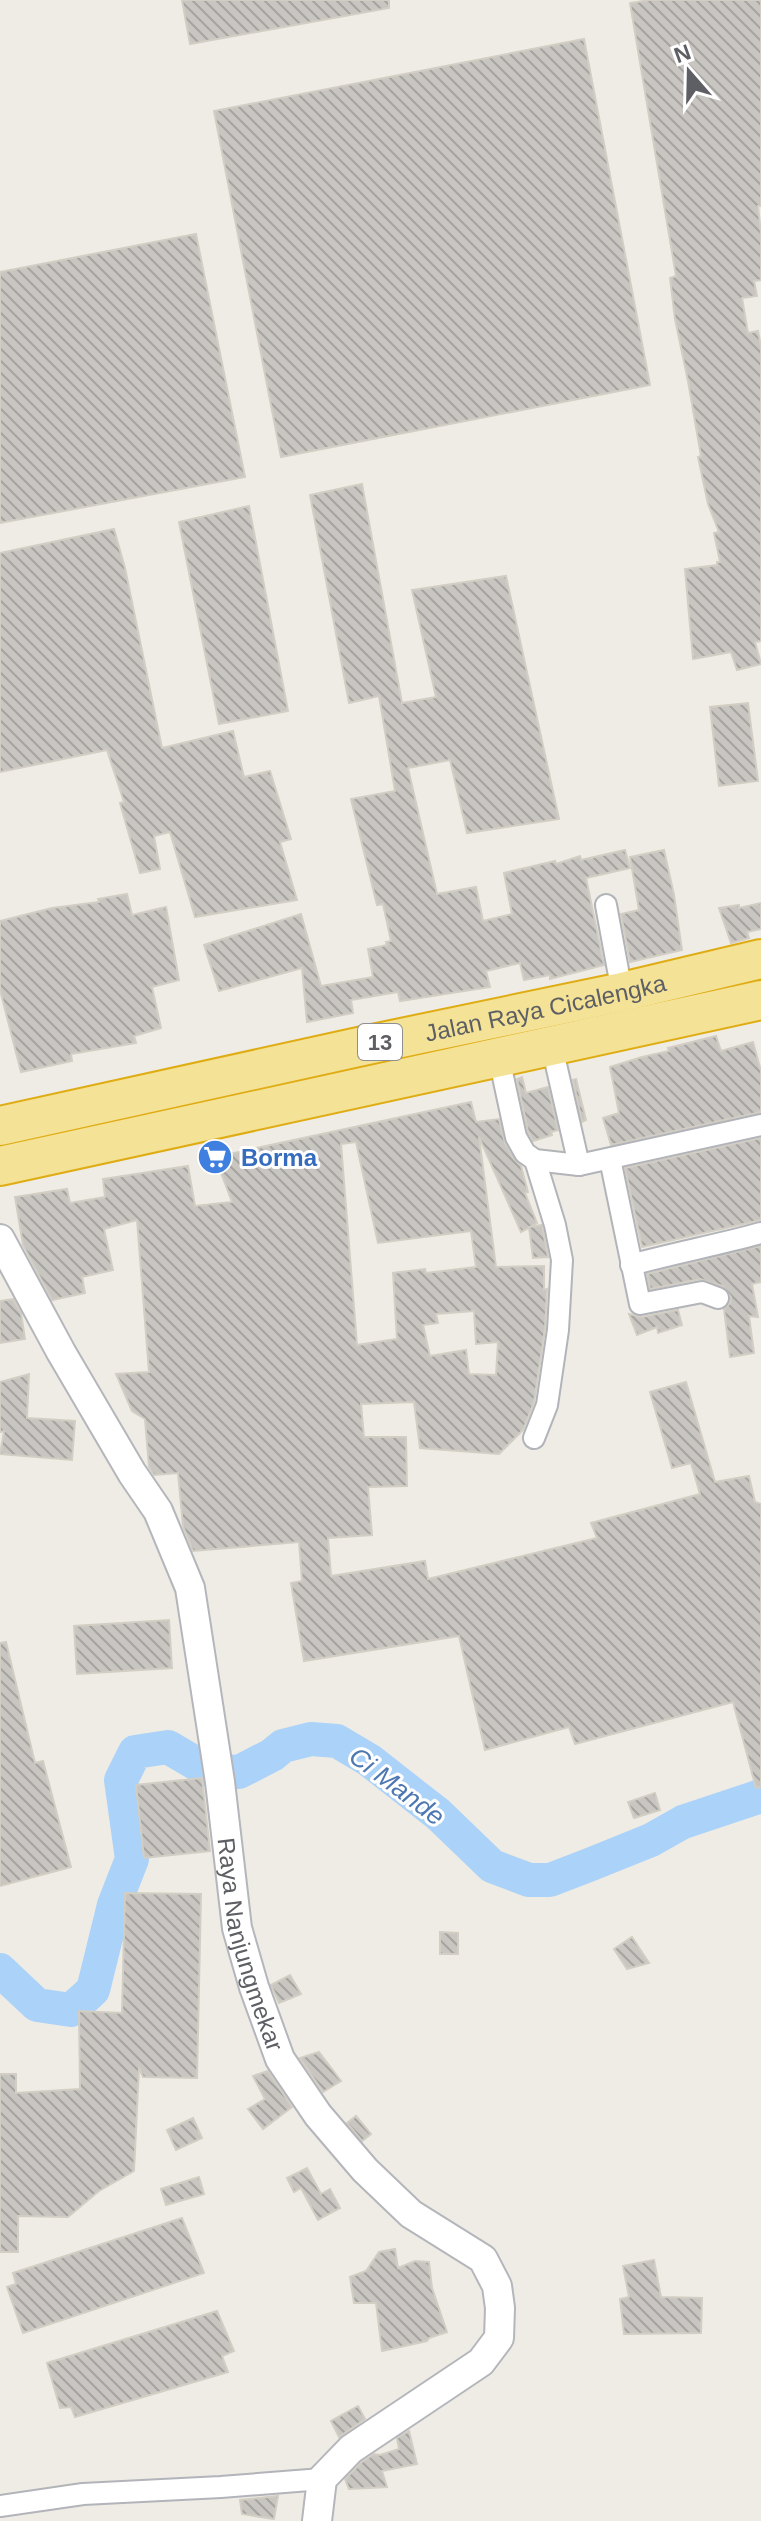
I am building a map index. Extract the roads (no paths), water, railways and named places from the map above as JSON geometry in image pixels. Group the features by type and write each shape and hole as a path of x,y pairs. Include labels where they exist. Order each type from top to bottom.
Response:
{"highway":[{"name":"Jalan Raya Cicalengka","path":"0,1126 622,992 761,959"},
{"name":"Jalan Raya Cicalengka","path":"0,1166 761,1000"}],"street":[{"path":"606,905 622,992"},
{"path":"552,1047 579,1165"},
{"path":"499,1058 516,1137 525,1153 535,1160 579,1165 761,1125"},
{"path":"610,1159 640,1304 702,1292 718,1298"},
{"path":"534,1438 547,1405 558,1330 562,1260 535,1160"},
{"path":"631,1265 681,1251 707,1249 761,1233"},
{"name":"Raya Nanjungmekar","path":"0,1239 61,1352 132,1473 158,1511 190,1588 220,1782 237,1928 280,2059 318,2115 365,2170 411,2214 483,2259 497,2286 499,2338 481,2362 351,2449 322,2479"},
{"path":"0,2506 83,2494 322,2479 317,2521"}],"waterway":[{"name":"Ci Mande","path":"0,1970 37,2005 71,2010 93,1990 114,1905 132,1859 121,1780 135,1752 168,1747 207,1770 239,1772 283,1746 311,1739 337,1741 369,1760 438,1814 492,1866 529,1880 550,1880 651,1840 683,1822 761,1796"}],"place":[{"name":"Borma","path":"215,1157"}]}
